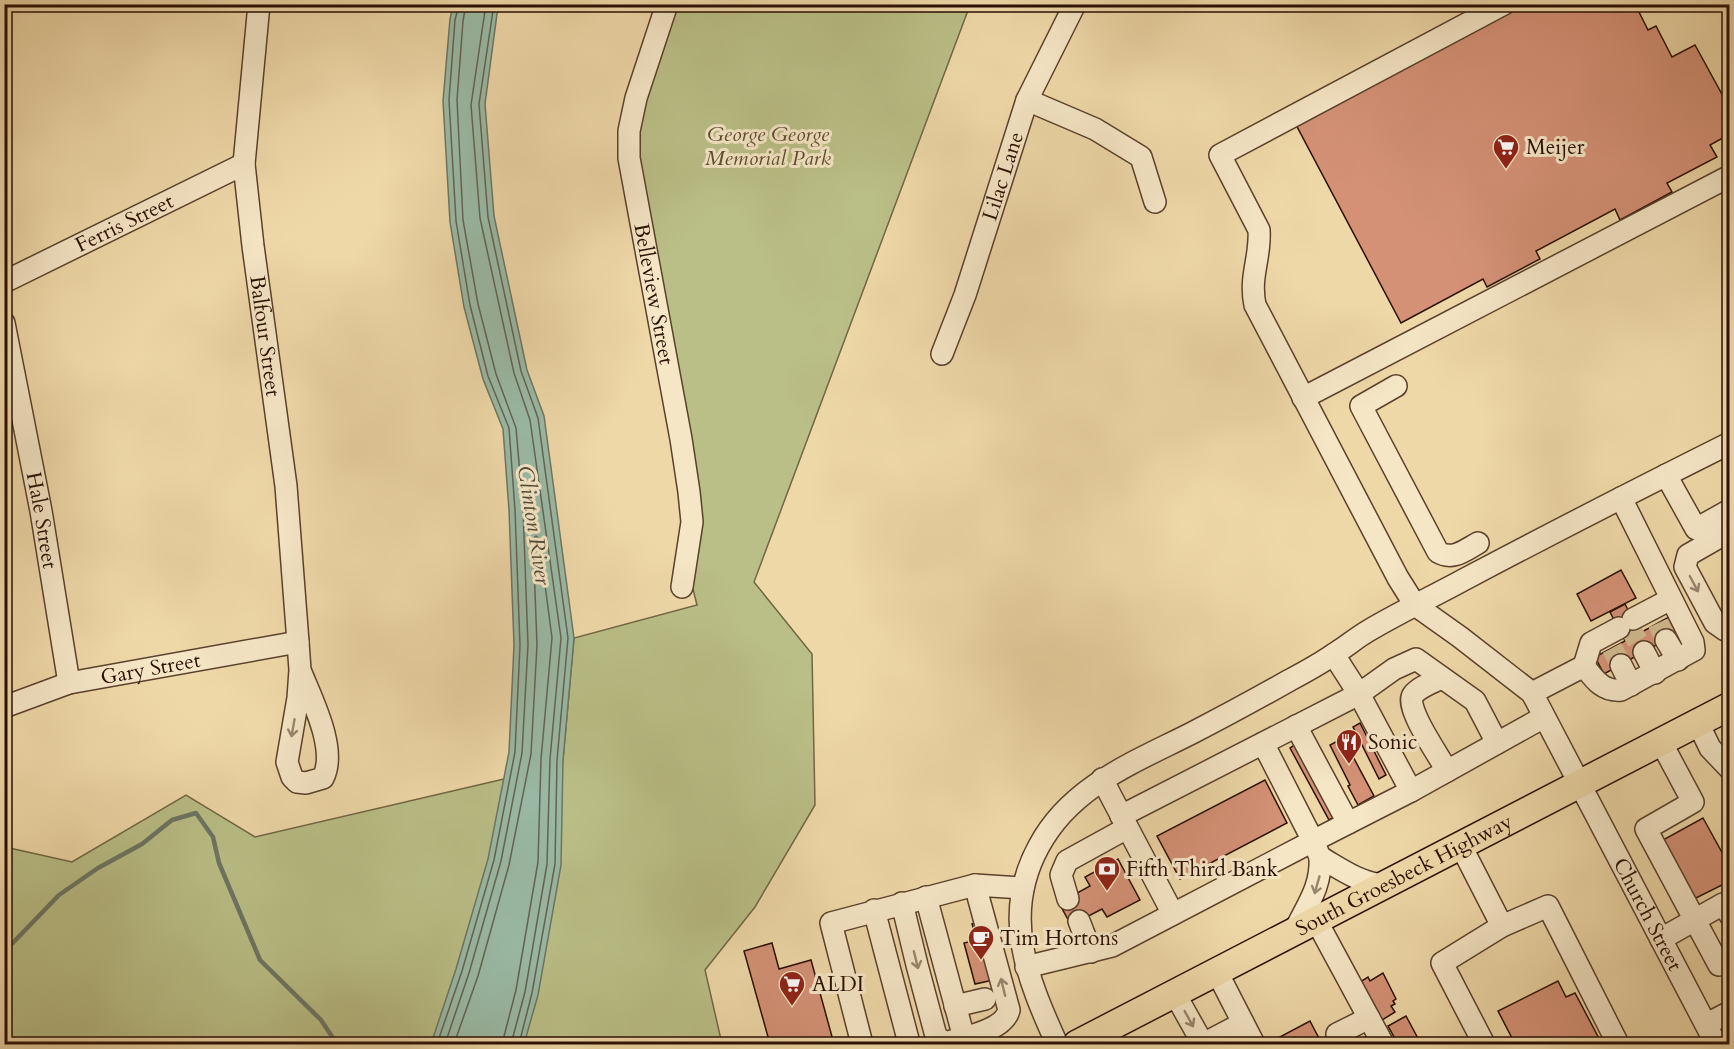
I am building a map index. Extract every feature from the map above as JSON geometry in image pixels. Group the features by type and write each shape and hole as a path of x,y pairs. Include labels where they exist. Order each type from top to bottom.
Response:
{"main road":[{"name":"South Groesbeck Highway","path":"1077,1044 1730,706"}],"street":[{"name":"Balfour Street","path":"259,4 244,164 286,486 300,670"},
{"name":"Belleview Street","path":"667,4 636,98 629,131 628,158 689,492 692,522 682,587"},
{"name":"Lilac Lane","path":"942,354 964,295 1027,100 1076,4"},
{"path":"1504,4 1220,155 1259,230 1260,242 1252,277 1255,305 1398,579 1415,605 1532,693 1584,666 1591,643 1634,637 1671,599"},
{"path":"1027,100 1095,129 1141,156 1155,202"},
{"name":"Ferris Street","path":"4,282 244,164"},
{"path":"1303,398 1730,176"},
{"name":"Hale Street","path":"4,323 41,511 69,683"},
{"path":"1396,386 1361,406 1366,416 1438,552 1445,556 1453,556 1478,543"},
{"path":"1057,1044 1026,967 1019,926 1023,888 1028,868 1053,822 1071,804 1102,779 1218,720 1334,655 1366,632 1415,605 1730,443"},
{"path":"1666,475 1696,529 1730,510"},
{"path":"1584,666 1598,683 1617,691 1691,653 1695,646 1621,498"},
{"path":"1727,628 1715,622 1685,567 1688,555 1730,531"},
{"path":"1634,637 1654,673"},
{"path":"1634,637 1654,673"},
{"name":"Gary Street","path":"4,707 69,683 298,642"},
{"path":"1334,655 1359,694 1411,791"},
{"path":"1068,898 1061,875 1067,861 1124,822 1263,743 1359,694 1394,669 1416,659 1474,701 1497,743"},
{"path":"1442,678 1414,692 1411,699 1413,712 1447,771"},
{"name":"Church Street","path":"1532,693 1716,1044"},
{"path":"1026,967 1112,946 1173,914 1316,849 1348,823 1411,791 1544,717"},
{"path":"1698,723 1710,748 1730,770"},
{"path":"1296,726 1348,823"},
{"path":"1661,742 1693,802 1646,829 1719,964 1730,959"},
{"path":"1263,743 1316,849 1320,868 1317,889 1305,926 1368,1018 1383,1044"},
{"path":"1102,779 1173,914"},
{"path":"1461,846 1502,927"},
{"path":"1316,849 1362,880 1385,885"},
{"path":"862,1044 831,923 975,885 1023,888"},
{"path":"902,903 936,1036 944,1043 964,1038 1000,1023 1007,1017 1009,1010 975,885"},
{"path":"926,897 964,1038"},
{"path":"1661,939 1723,904 1730,915"},
{"path":"1484,1044 1442,963 1502,927 1548,906 1618,1044"},
{"path":"874,910 909,1043 904,1044"},
{"path":"1078,921 1091,951"},
{"path":"1217,972 1254,1044"},
{"path":"1175,994 1203,1044 1243,1023"},
{"path":"955,1006 985,999"},
{"path":"1707,1024 1730,1012"},
{"path":"1342,1044 1337,1035 1368,1018"}],"green space":[{"name":"George George Memorial Park","path":"667,5 970,5 754,582 812,654 815,805 755,907 705,970 722,1044 5,1044 5,847 72,862 186,795 255,837 504,779 563,760 574,638 697,605 686,561 692,522 629,158"}],"water":[{"name":"Clinton River","path":"453,5 501,5 497,14 485,104 494,216 527,370 544,416 574,638 563,760 561,865 538,995 524,1044 431,1044 456,969 488,859 509,752 514,645 509,510 503,429 483,379 464,307 450,222 443,101"}],"building":[{"name":"Meijer","path":"1515,4 1635,4 1648,30 1656,26 1672,57 1695,45 1730,109 1730,134 1710,145 1717,157 1667,183 1672,192 1620,220 1615,209 1536,251 1540,259 1487,287 1483,279 1401,323 1294,121"},
{"path":"1621,570 1636,598 1591,621 1577,594"},
{"path":"1625,604 1640,633 1669,617 1678,633 1604,674 1595,657 1625,641 1610,612"},
{"path":"1360,723 1386,775 1379,779 1353,727"},
{"name":"Sonic","path":"1343,738 1374,796 1358,805 1330,745"},
{"path":"1299,742 1338,815 1329,820 1290,748"},
{"path":"1265,780 1287,823 1180,879 1157,836"},
{"path":"1703,818 1730,867 1730,881 1694,899 1663,840"},
{"name":"Fifth Third Bank","path":"1118,859 1140,900 1107,917 1102,909 1071,925 1059,903 1090,886 1085,877"},
{"name":"Tim Hortons","path":"983,920 998,979 975,984 964,943 977,940 972,924"},
{"name":"ALDI","path":"772,943 779,969 811,960 834,1044 770,1044 744,951"},
{"path":"1383,973 1396,999 1393,1001 1395,1004 1391,1006 1395,1012 1379,1022 1360,982 1368,977 1370,981"},
{"path":"1558,981 1566,997 1575,993 1602,1044 1508,1044 1514,1042 1498,1011"},
{"path":"1406,1016 1421,1044 1398,1044 1388,1026"},
{"path":"1310,1021 1322,1044 1279,1044 1276,1039"},
{"path":"1371,1034 1376,1044 1354,1044"}],"waterway":[{"path":"4,952 59,895 98,868 142,844 172,820 196,813 213,837 219,863 260,960 321,1020 337,1044"}],"tunnel":[{"path":"1627,623 1644,652"},
{"path":"1658,623 1666,640"},
{"path":"1612,648 1621,665"}],"place":[{"name":"Meijer","path":"1506,170"},
{"name":"Sonic","path":"1349,765"},
{"name":"Fifth Third Bank","path":"1107,892"},
{"name":"Tim Hortons","path":"981,961"},
{"name":"ALDI","path":"792,1007"}]}
